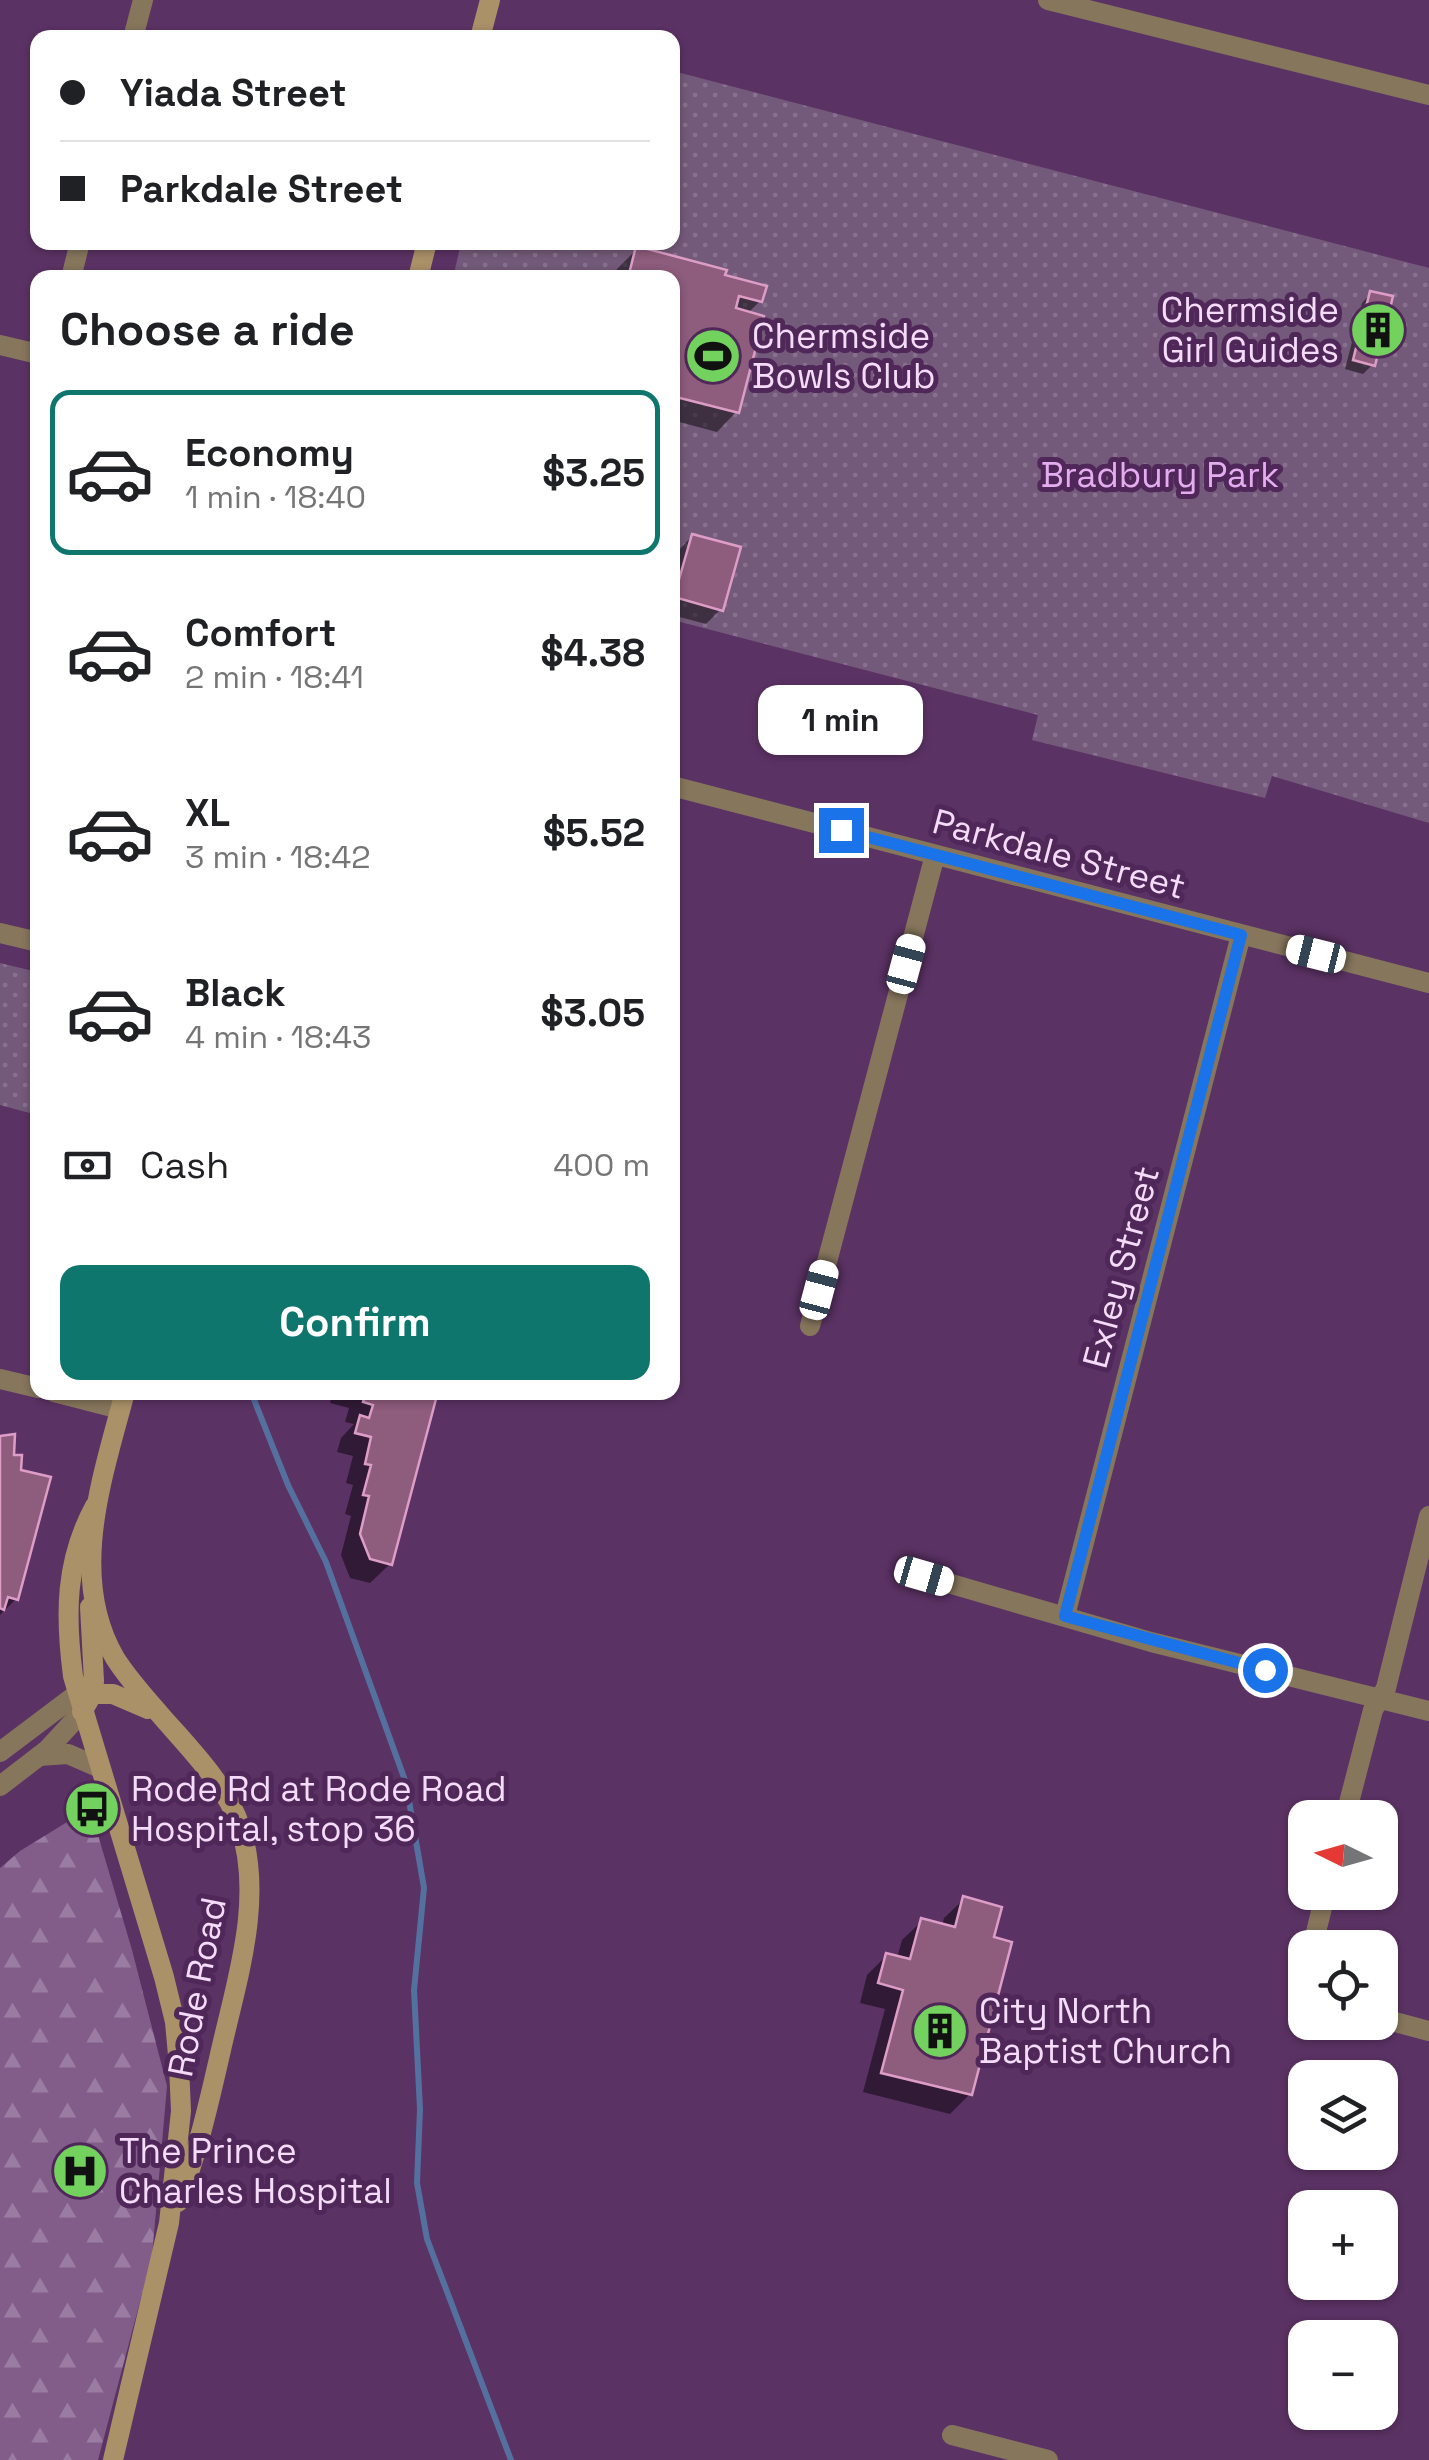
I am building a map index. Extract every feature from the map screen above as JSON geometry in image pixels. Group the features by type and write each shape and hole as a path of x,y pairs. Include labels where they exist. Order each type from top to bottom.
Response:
{"main road":[{"path":"482,30 490,0"},
{"name":"Rode Road","path":"113,2460 170,2223 181,2112 175,2022 98,1767 67,1628 68,1588 77,1545 95,1506 122,1401"},
{"name":"Rode Road","path":"95,1506 92,1574 100,1620 114,1656 210,1773 240,1826 250,1896 244,1950 195,2161 170,2223"},
{"path":"92,1574 84,1700 126,1698 169,1726"}],"street":[{"path":"135,30 142,0"},
{"path":"1048,0 1125,9 1429,95"},
{"path":"0,345 30,352"},
{"name":"Parkdale Street","path":"680,788 1429,983"},
{"path":"810,1326 934,855"},
{"path":"0,933 30,940"},
{"name":"Exley Street","path":"1065,1616 1241,935"},
{"path":"0,1378 30,1386"},
{"path":"1350,1800 1373,1710 1386,1688 1429,1516"},
{"path":"924,1576 1151,1642 1429,1712"},
{"path":"0,1752 84,1700"},
{"path":"0,1786 39,1756 84,1700"},
{"path":"39,1756 68,1754 98,1767"},
{"path":"1398,2023 1429,2031"},
{"path":"952,2435 1048,2460"}],"green space":[{"name":"Bradbury Park","path":"680,73 1429,268 1429,823 1272,776 1265,798 1032,740 1038,715 680,622 680,270 455,270 459,250 680,250"},
{"path":"0,963 30,970 30,1113 0,1105"},
{"name":"The Prince Charles Hospital","path":"90,1808 167,2086 152,2256 98,2460 0,2460 0,1868 20,1851"}],"building":[{"name":"Chermside Bowls Club","path":"635,250 651,250 727,270 725,275 767,286 762,302 739,296 736,308 764,316 739,413 680,398 680,270 630,270"},
{"name":"Chermside Girl Guides","path":"1370,291 1393,296 1389,313 1400,316 1392,348 1380,345 1375,366 1353,360"},
{"path":"692,534 741,547 723,611 680,599 680,576"},
{"path":"436,1400 392,1565 370,1559 360,1534 369,1496 363,1495 371,1465 365,1464 371,1437 355,1433 360,1415 369,1418 373,1405 363,1402"},
{"path":"15,1434 14,1455 22,1455 21,1470 51,1477 18,1600 8,1597 4,1610 0,1608 0,1436"},
{"name":"City North Baptist Church","path":"963,1896 1002,1907 994,1937 1012,1942 972,2095 881,2073 903,1990 878,1983 886,1953 910,1959 921,1918 955,1927"}],"waterway":[{"path":"254,1400 288,1485 326,1562 406,1783 424,1888 414,1990 420,2109 417,2183 427,2239 511,2460"}],"place":[{"name":"Chermside Girl Guides","path":"1378,330"},
{"name":"Chermside Bowls Club","path":"713,356"},
{"name":"Rode Rd at Rode Road Hospital, stop 36","path":"92,1809"},
{"name":"City North Baptist Church","path":"940,2031"},
{"name":"The Prince Charles Hospital","path":"80,2171"}],"route":[{"path":"841,830 1241,935 1065,1616 1265,1670"}]}
